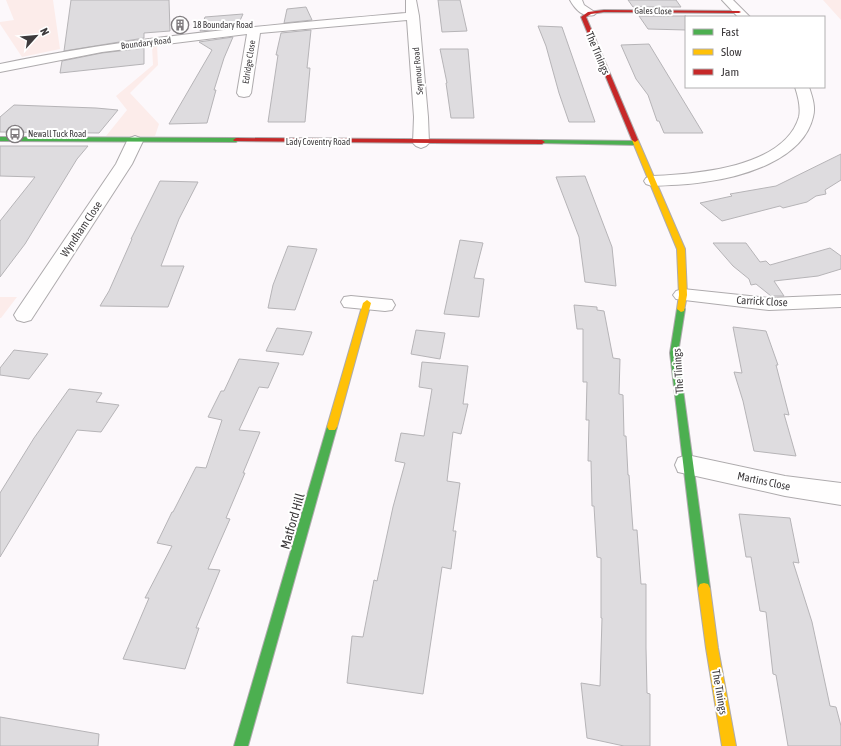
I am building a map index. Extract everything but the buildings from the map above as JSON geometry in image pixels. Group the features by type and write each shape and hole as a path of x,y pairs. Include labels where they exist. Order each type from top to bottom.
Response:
{"street":[{"name":"Seymour Road","path":"412,0 421,117 421,142"},
{"path":"576,0 580,7 590,13"},
{"path":"727,0 741,15"},
{"name":"Gales Close","path":"590,13 604,11 741,15"},
{"name":"The Tinings","path":"590,13 584,15 584,19 681,249 683,295 674,353 687,465 712,648 729,746"},
{"name":"Boundary Road","path":"0,68 50,56 140,43 413,16"},
{"name":"Edridge Close","path":"244,93 254,31"},
{"path":"652,181 719,175 751,166 781,150 797,135 806,117 806,98 802,88"},
{"name":"Lady Coventry Road","path":"0,139 636,143"},
{"name":"Wyndham Close","path":"24,315 124,164 135,141"},
{"name":"Carrick Close","path":"683,295 769,304 841,301"},
{"name":"Matford Hill","path":"241,746 368,303"},
{"name":"Martins Close","path":"687,465 785,486 841,494"}],"shaded area":[{"path":"6,0 53,0 60,49 22,57 0,24 0,22 14,20"},
{"path":"823,0 841,0 841,20"},
{"path":"157,45 158,65 130,93 159,124 155,136 106,136 127,110 116,96 153,65 152,46"},
{"path":"0,297 17,297 1,318 0,318"}],"traffic: fast":[{"path":"0,139 236,140"},
{"path":"542,142 636,143"},
{"path":"681,309 674,353 704,588"},
{"path":"241,746 332,427"}],"traffic: slow":[{"path":"635,140 681,249 683,295 681,309"},
{"path":"332,427 367,303"},
{"path":"704,588 712,648 729,746"}],"traffic: jam":[{"path":"635,140 583,17 590,13 604,11 739,12"},
{"path":"236,140 542,142"}],"place":[{"name":"18 Boundary Road","path":"180,25"},
{"name":"Newall Tuck Road","path":"15,134"}]}
